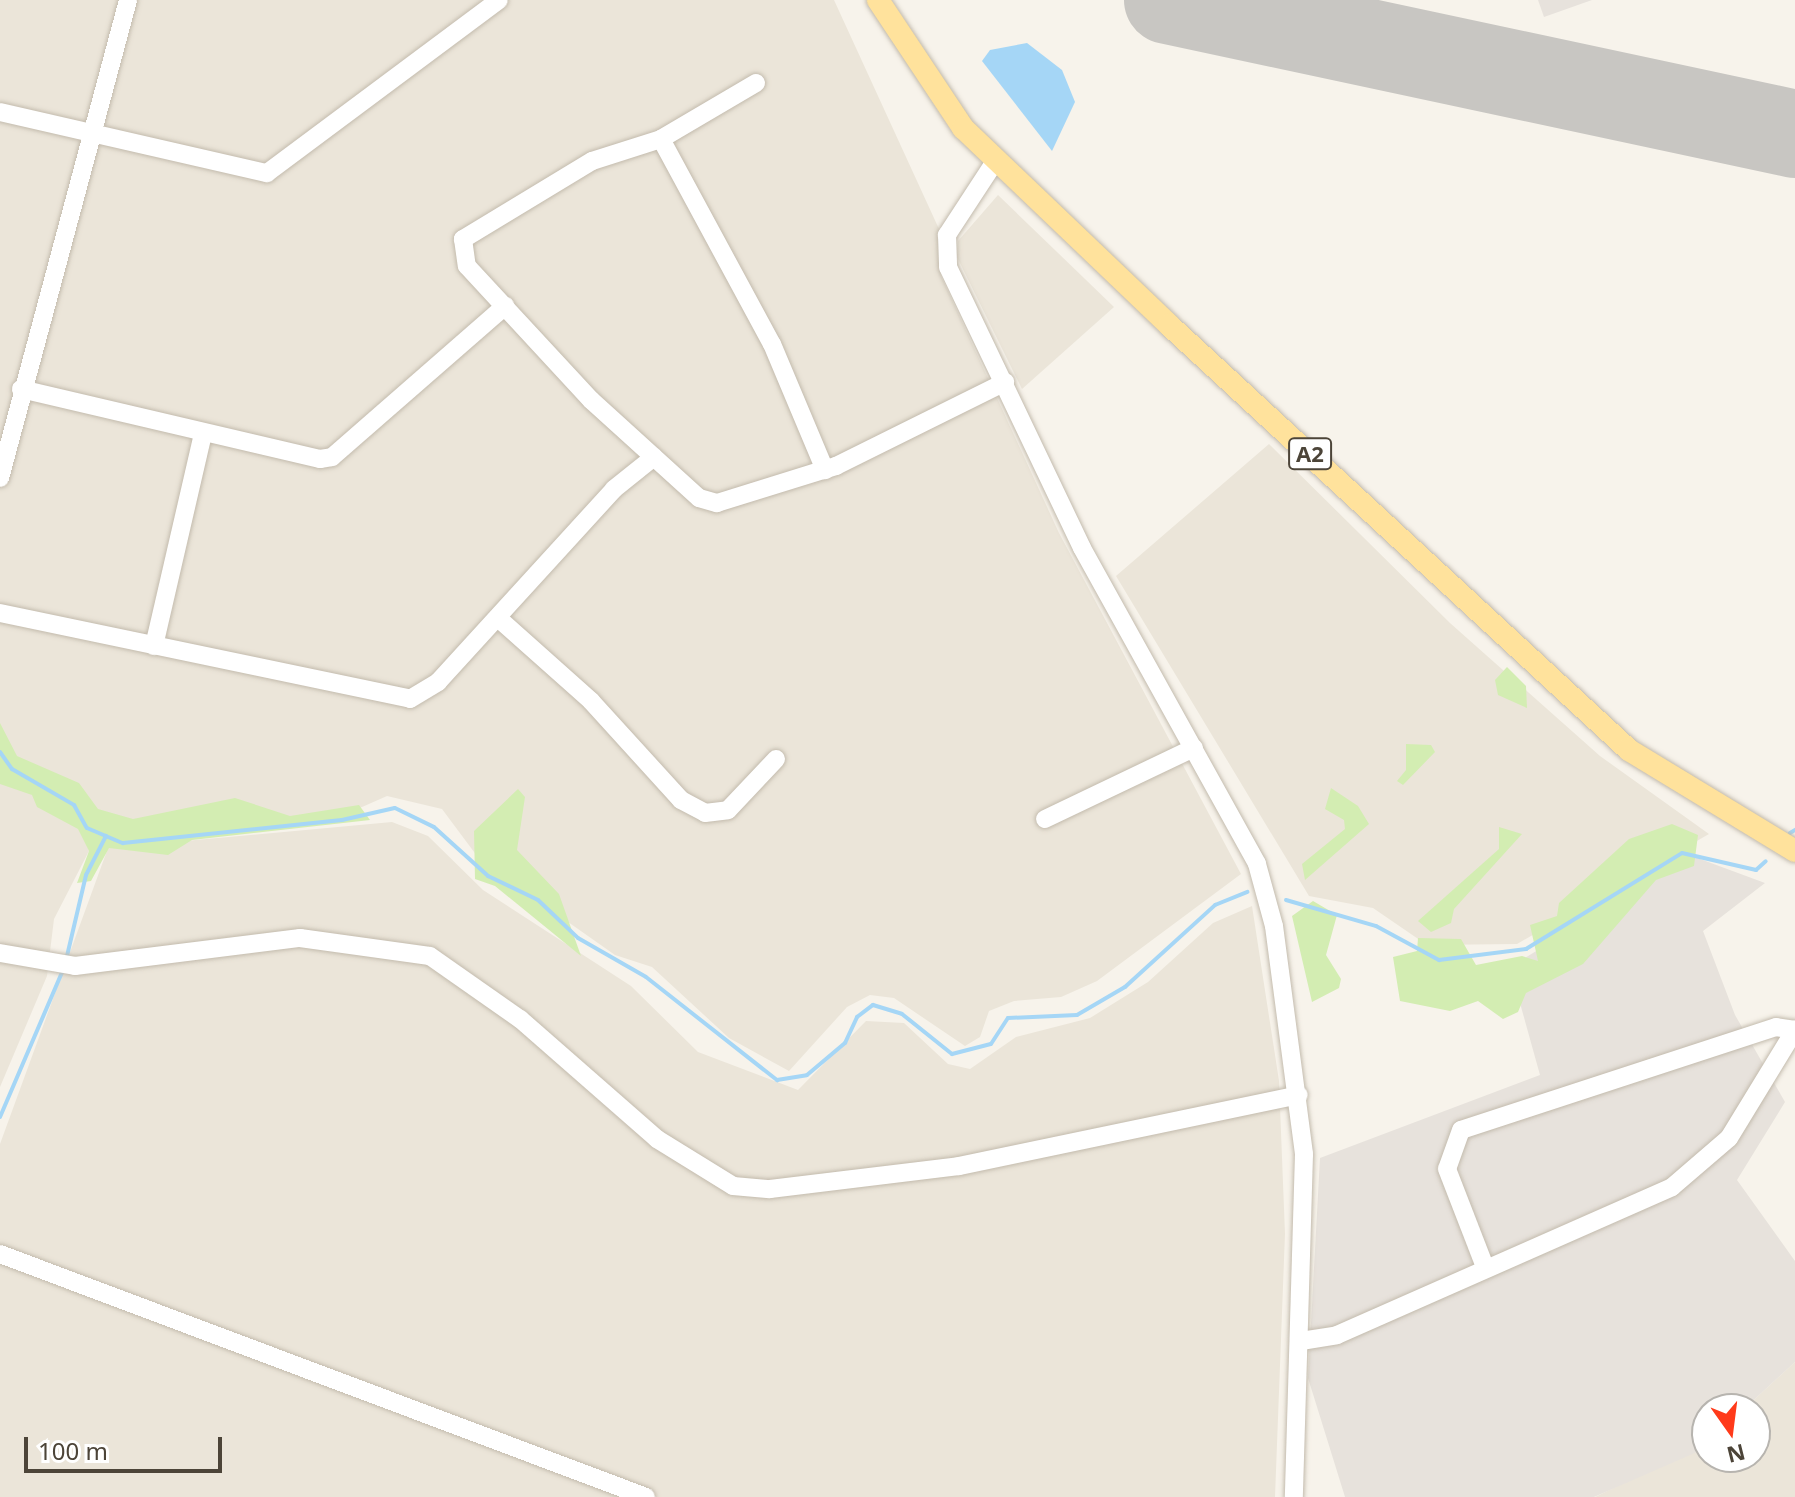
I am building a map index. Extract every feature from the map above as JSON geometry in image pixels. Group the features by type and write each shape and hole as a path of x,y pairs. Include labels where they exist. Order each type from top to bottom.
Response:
{"main road":[{"name":"A2","path":"878,0 916,67 996,160 1629,750 1795,851"}],"street":[{"path":"0,478 21,389 128,0"},
{"path":"0,112 267,173 499,0"},
{"path":"756,83 661,139 592,161 463,239 467,266 654,457 699,498 717,503 825,470 1005,382"},
{"path":"661,139 772,344 825,470"},
{"path":"996,160 945,250 1082,548 1257,864 1274,926 1299,1095 1301,1341 1294,1497"},
{"path":"21,389 203,434 332,457 505,306"},
{"path":"154,646 203,434"},
{"path":"0,613 410,699 438,682 614,489 654,457"},
{"path":"498,618 591,701 681,800 705,813 728,810 776,759"},
{"path":"1045,819 1194,748"},
{"path":"0,953 75,966 300,938 430,956 520,1019 657,1139 733,1186 770,1189 959,1166 1299,1095"},
{"path":"1301,1341 1337,1335 1672,1187 1709,1162 1795,1030 1776,1027 1461,1130 1447,1169 1485,1267"},
{"path":"0,1254 646,1497"}],"shaded area":[{"path":"0,0 834,0 939,229 941,276 1059,533 1241,874 1097,981 1061,997 1014,1001 989,1011 980,1037 965,1046 894,998 870,995 847,1007 789,1071 729,1038 652,967 615,955 480,860 442,809 387,796 353,811 125,831 30,775 0,735"},
{"path":"1538,0 1592,0 1544,17"},
{"path":"998,195 1114,307 1022,389 957,257 958,241"},
{"path":"1269,444 1450,623 1600,756 1709,834 1517,944 1427,945 1373,908 1309,896 1116,576"},
{"path":"0,775 80,824 89,851 54,919 47,976 0,1087"},
{"path":"392,822 428,836 483,890 631,986 698,1052 798,1090 866,1021 904,1023 948,1064 970,1069 1016,1037 1090,1018 1148,982 1213,923 1252,906 1279,1081 1285,1234 1275,1497 0,1497 0,1144 108,848"},
{"path":"1692,856 1765,883 1703,931 1735,1015 1785,1102 1737,1180 1795,1261 1795,1362 1761,1393 1691,1393 1691,1455 1594,1497 1345,1497 1308,1378 1320,1158 1540,1075 1510,967"},
{"path":"1795,1362 1795,1497 1595,1497 1691,1451 1691,1473 1771,1473 1771,1393 1761,1393"}],"green space":[{"path":"1507,667 1526,686 1527,708 1498,695 1495,680"},
{"path":"0,723 17,756 79,783 98,809 133,819 235,798 290,816 359,805 370,820 192,840 168,855 109,848 91,881 77,883 89,851 78,829 37,807 32,795 0,784"},
{"path":"1406,744 1431,745 1435,752 1403,785 1397,781 1406,770"},
{"path":"1331,788 1358,806 1369,824 1305,880 1302,864 1345,829 1344,820 1325,809"},
{"path":"518,789 525,797 517,850 559,894 581,956 495,886 475,879 474,831"},
{"path":"1672,824 1698,835 1694,866 1656,880 1583,964 1526,993 1518,1012 1503,1019 1478,1001 1450,1011 1400,1001 1393,957 1417,951 1418,938 1461,939 1476,965 1522,956 1538,961 1530,925 1557,916 1559,903 1629,839"},
{"path":"1499,827 1522,834 1454,909 1451,923 1431,932 1418,921 1499,849"},
{"path":"1313,901 1337,915 1326,955 1341,979 1339,988 1312,1002 1292,916"}],"water":[{"path":"1027,43 1062,70 1075,102 1052,151 982,61 990,50"}],"waterway":[{"path":"0,752 12,769 74,805 87,828 123,843 342,820 395,808 434,827 488,876 538,900 578,938 646,977 777,1080 807,1075 845,1043 857,1017 873,1005 902,1014 952,1054 991,1044 1008,1018 1077,1015 1125,987 1215,905 1248,892"},
{"path":"1790,833 1795,830"},
{"path":"67,956 86,875 106,836"},
{"path":"1286,900 1376,926 1439,960 1526,949 1682,853 1756,870 1766,861"},
{"path":"0,1117 62,972"}],"runway":[{"path":"1168,0 1795,134"}]}
